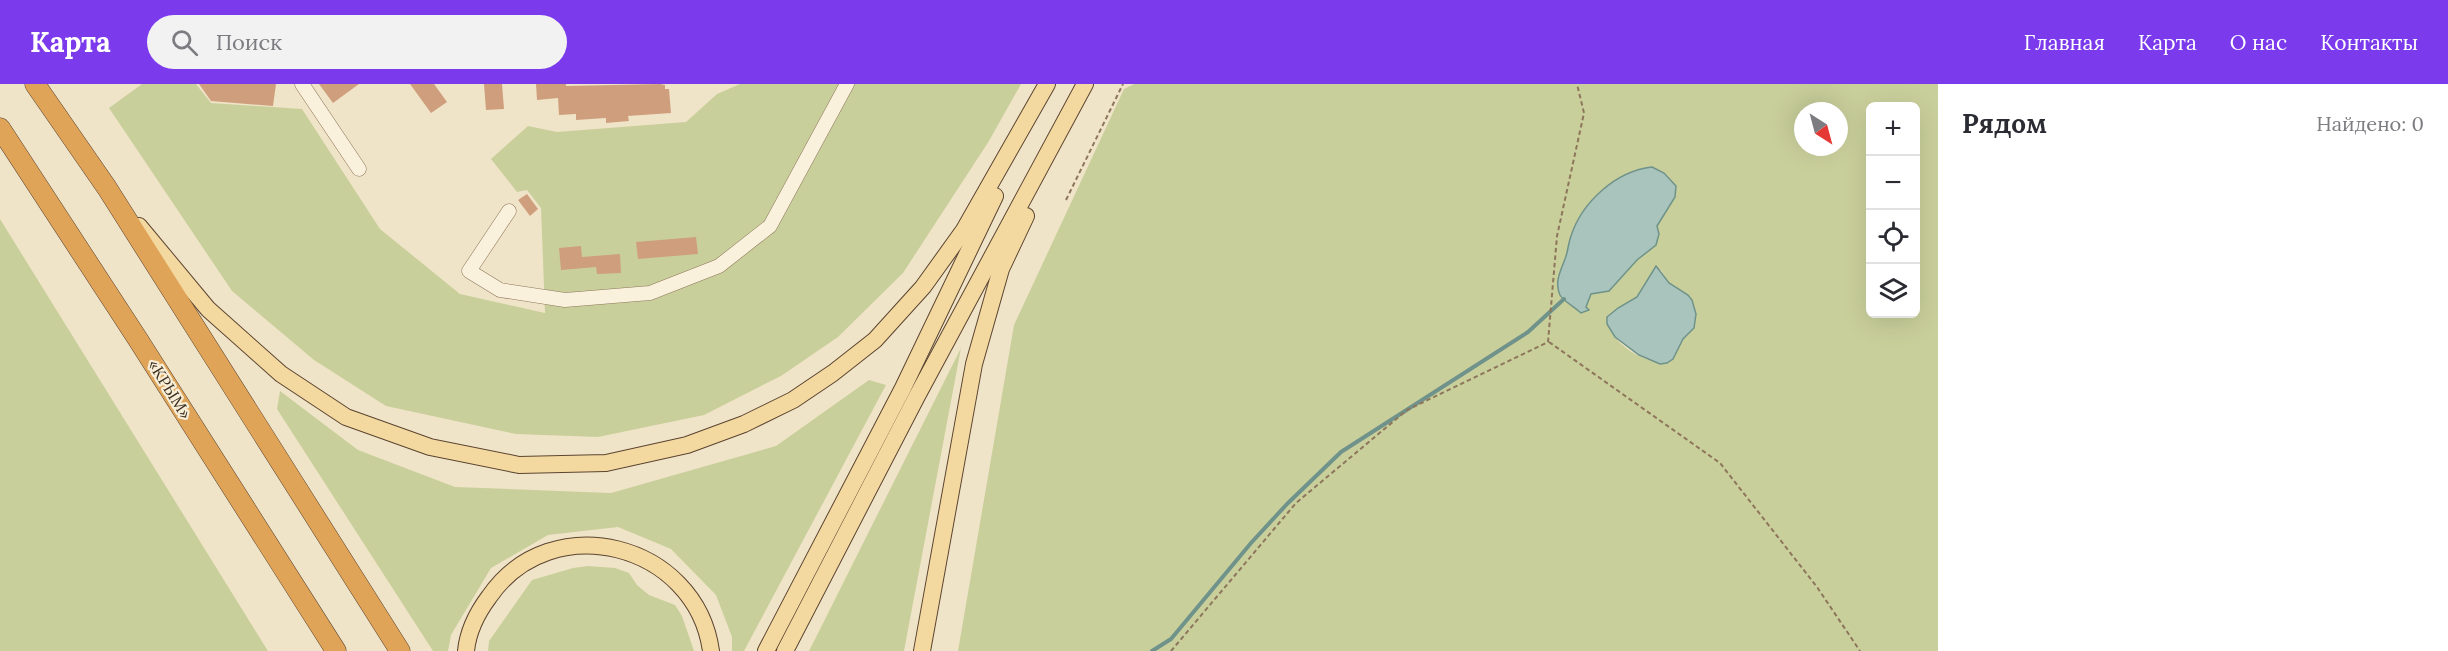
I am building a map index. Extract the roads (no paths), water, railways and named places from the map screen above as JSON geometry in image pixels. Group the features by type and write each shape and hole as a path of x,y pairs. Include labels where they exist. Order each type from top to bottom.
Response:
{"highway":[{"path":"35,84 108,188 400,651"},
{"name":"«КРЫМ»","path":"0,128 336,651"}],"main road":[{"path":"108,188 208,309 281,374 346,417 430,447 519,465 606,463 687,445 744,423 793,400 833,373 875,340 923,287 964,230 1048,84"},
{"path":"766,651 903,388 1048,84"},
{"path":"785,651 917,396 1085,84"},
{"path":"922,651 974,364 1001,269 1085,84"},
{"path":"466,651 477,614 497,585 522,565 549,550 588,544 625,550 656,564 680,585 699,614 711,651"}],"lane":[{"path":"302,84 359,169"},
{"path":"509,211 469,271 500,290 565,300 650,293 718,266 770,226 847,84"}],"water":[{"path":"1652,167 1664,173 1676,186 1675,197 1657,226 1659,234 1656,245 1637,260 1609,291 1591,294 1586,307 1589,310 1581,313 1560,295 1558,290 1559,276 1576,223 1583,211 1602,190 1626,175"},
{"path":"1656,266 1669,283 1688,295 1696,314 1694,328 1683,339 1673,359 1660,364 1639,355 1615,337 1607,324 1607,317 1637,297"}],"waterway":[{"path":"1152,651 1171,639 1251,543 1287,504 1341,452 1528,332 1564,299"}]}
